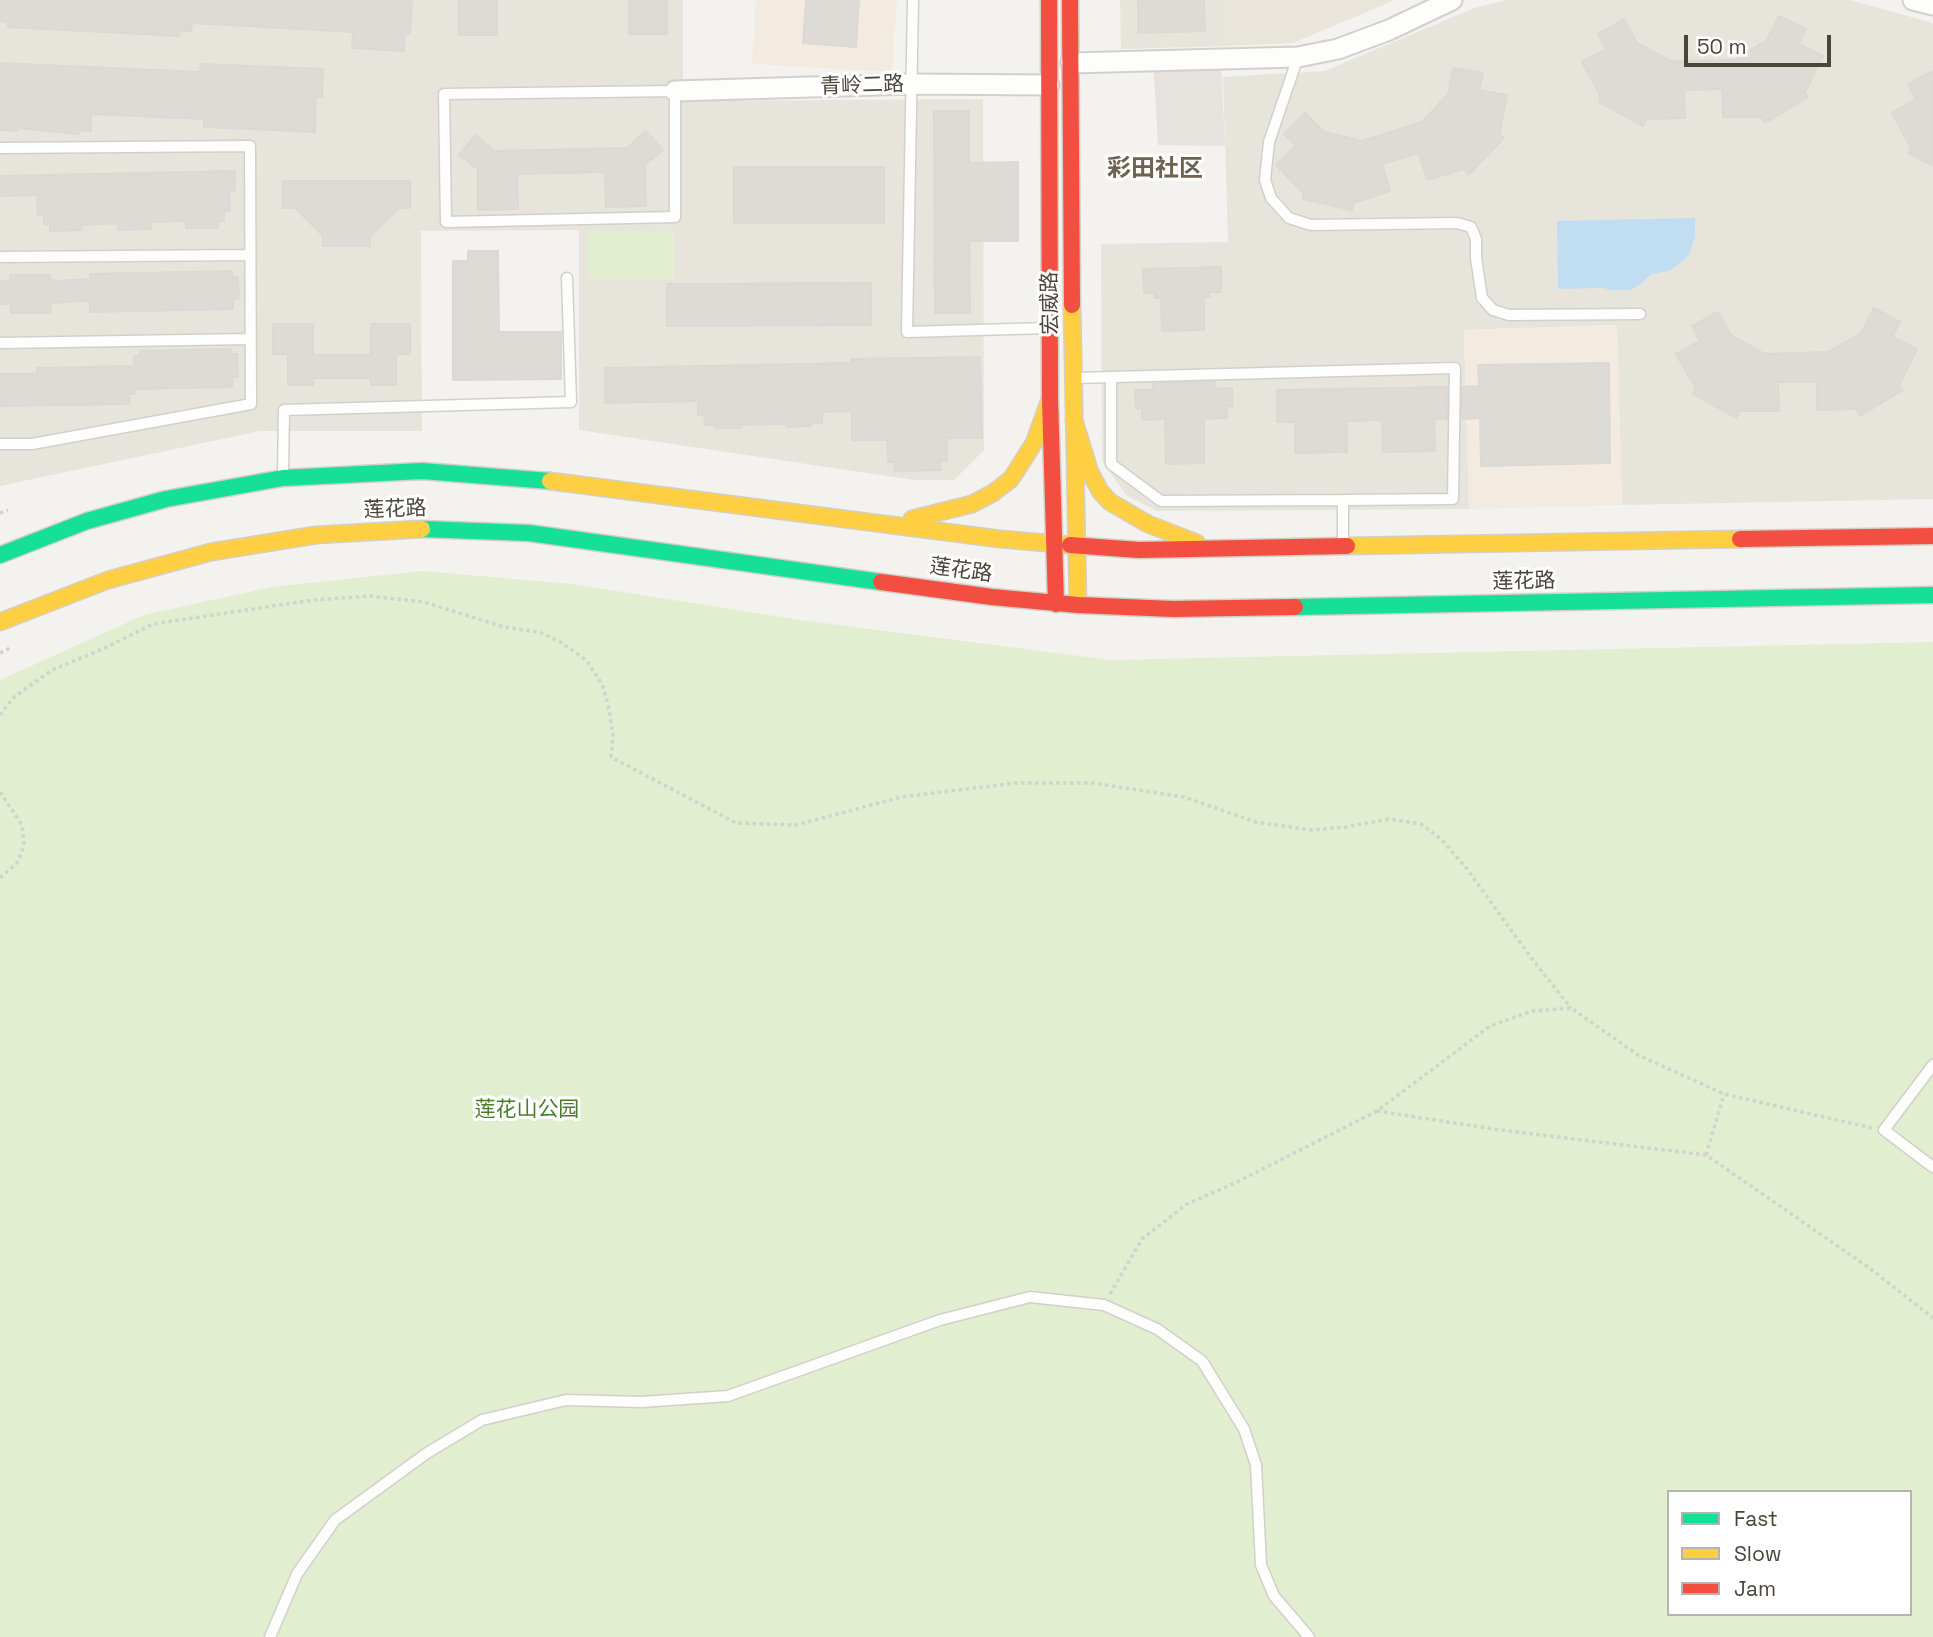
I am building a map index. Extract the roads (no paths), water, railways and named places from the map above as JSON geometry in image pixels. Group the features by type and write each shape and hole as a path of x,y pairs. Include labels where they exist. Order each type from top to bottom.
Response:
{"main road":[{"name":"宏威路","path":"1049,0 1049,328 1056,604"},
{"name":"宏威路","path":"1070,0 1072,327 1078,605"},
{"path":"891,524 962,507 993,493 1011,479 1023,463 1043,424 1050,399"},
{"path":"1074,419 1090,472 1100,491 1110,502 1149,524 1215,550"},
{"name":"莲花路","path":"0,555 87,521 166,499 283,478 395,472 478,474 604,487 1055,545 1139,550 1933,536"},
{"name":"莲花路","path":"0,622 58,597 108,580 211,552 316,535 422,529 475,530 555,537 1078,605 1173,609 1933,595"}],"street":[{"path":"1071,63 1298,57 1338,49 1363,40 1452,0"},
{"path":"1913,0 1933,5"},
{"name":"青岭二路","path":"675,91 911,85 1049,85"}],"lane":[{"path":"913,0 907,332 1072,327"},
{"path":"1298,57 1269,142 1265,180 1271,198 1289,218 1311,225 1457,223 1471,227 1476,239 1482,298 1493,310 1509,315 1640,314"},
{"path":"675,91 675,218 446,222 444,94 675,91"},
{"path":"0,148 250,146 251,404 32,444 0,444"},
{"path":"0,257 250,255"},
{"path":"283,478 284,410 571,402 567,278"},
{"path":"0,342 249,339"},
{"path":"1073,378 1111,377 1455,368 1453,499 1161,501 1111,464 1111,377"},
{"path":"1343,500 1343,547"},
{"path":"1933,1065 1884,1130 1933,1167"},
{"path":"270,1637 298,1574 335,1520 427,1453 482,1420 566,1400 641,1402 728,1396 940,1320 1030,1297 1104,1305 1157,1329 1202,1361 1244,1429 1256,1465 1261,1565 1273,1596 1309,1637"}],"water":[{"path":"1695,218 1695,236 1690,253 1669,271 1651,274 1630,290 1558,289 1557,221"}],"district":[{"name":"彩田社区","path":"1155,169"}],"park label":[{"name":"莲花山公园","path":"527,1110"}]}
